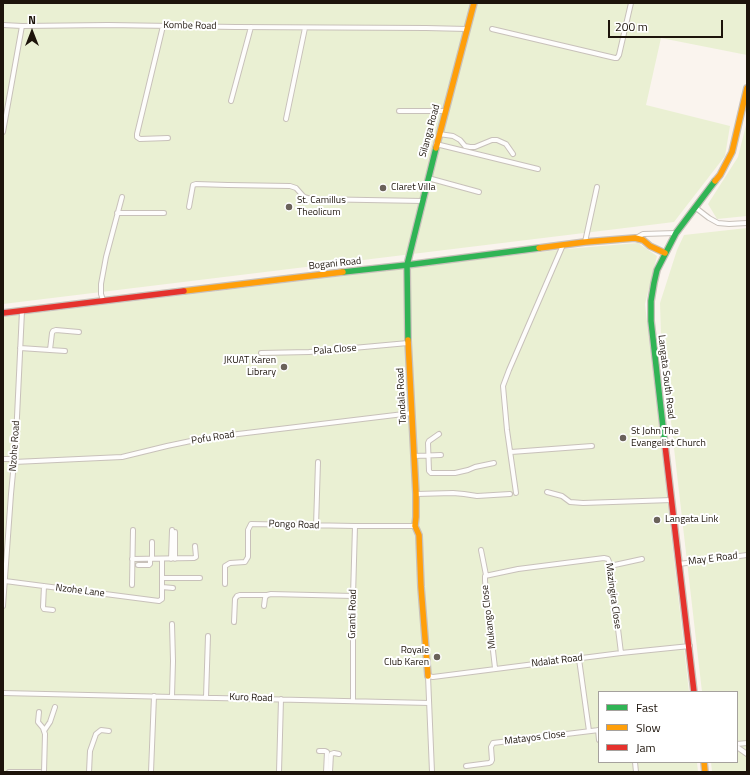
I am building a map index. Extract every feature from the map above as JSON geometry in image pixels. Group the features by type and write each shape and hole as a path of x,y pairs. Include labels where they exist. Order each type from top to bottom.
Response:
{"street":[{"name":"Silanga Road","path":"407,265 436,144 474,3"},
{"path":"492,29 617,58 620,55 631,3"},
{"name":"Kombe Road","path":"3,25 467,29"},
{"path":"3,132 22,26"},
{"path":"163,26 137,137 140,139 168,138"},
{"path":"231,101 251,27"},
{"path":"286,120 305,28"},
{"name":"Langata South Road","path":"694,691 690,646 653,342 651,301 657,270 665,253 676,233 720,175 732,152 747,88"},
{"path":"398,110 445,111"},
{"path":"439,134 453,136 460,140 465,146 470,147 475,147 492,140 497,140 506,144 513,154"},
{"path":"436,144 538,169"},
{"path":"428,178 478,192"},
{"path":"189,207 193,185 196,184 290,186 296,188 305,198 311,199 423,201"},
{"path":"585,242 597,188"},
{"path":"103,300 101,284 106,256 122,197"},
{"path":"696,208 718,223 747,223"},
{"path":"117,213 164,213"},
{"path":"635,238 643,234 676,233"},
{"path":"635,238 643,240 650,246 665,253"},
{"name":"Bogani Road","path":"3,313 320,274 407,265 585,242 635,238"},
{"path":"516,493 504,400 504,382 563,245"},
{"name":"Tandala Road","path":"407,265 408,343 416,494 415,526 419,539 428,678"},
{"name":"Nzohe Road","path":"3,606 5,548 14,460 22,311"},
{"path":"50,350 53,331 79,332"},
{"name":"Pala Close","path":"261,353 309,352 408,343"},
{"path":"20,348 66,351"},
{"name":"Pofu Road","path":"3,459 122,457 205,438 412,413"},
{"path":"439,434 428,443 429,471 431,473 455,473 494,463"},
{"path":"511,452 592,446"},
{"path":"414,456 441,455"},
{"path":"316,526 318,462"},
{"path":"547,492 562,496 570,502 583,503 672,500"},
{"path":"416,494 453,493 477,496 510,494"},
{"name":"Pongo Road","path":"225,584 225,566 245,562 248,557 248,530 251,524 316,526 415,526"},
{"name":"Granti Road","path":"353,701 355,526"},
{"path":"132,585 133,530"},
{"path":"173,531 173,559"},
{"path":"138,565 150,564 152,542"},
{"path":"132,559 195,558 196,546"},
{"path":"481,550 486,575"},
{"name":"May E Road","path":"679,564 747,555"},
{"name":"Mazingira Close","path":"564,562 604,558 608,559 621,653"},
{"path":"162,559 162,587 173,588"},
{"path":"610,566 642,559"},
{"name":"Mukango Close","path":"495,668 485,581 486,575 564,562"},
{"path":"162,578 200,578"},
{"name":"Nzohe Lane","path":"5,581 155,601 162,599 162,587"},
{"path":"44,586 43,607 44,609 53,610"},
{"path":"234,622 235,600 238,595 353,596"},
{"path":"264,606 265,598 268,595"},
{"path":"172,624 172,696"},
{"path":"206,697 208,636"},
{"name":"Ndalat Road","path":"428,678 495,668 690,646"},
{"path":"579,659 589,731"},
{"path":"428,678 432,772"},
{"name":"Kuro Road","path":"3,693 429,703"},
{"path":"151,772 154,696"},
{"path":"279,772 281,699"},
{"path":"44,731 55,707"},
{"path":"39,712 38,722 43,728 46,743 44,772"},
{"path":"89,772 90,751 96,734 101,730 109,731"},
{"name":"Matayos Close","path":"466,766 491,762 491,746 493,743 598,730"},
{"path":"738,747 747,754"},
{"path":"319,751 327,752 326,772"},
{"path":"330,772 331,754 339,754"},
{"path":"9,772 40,772"}],"green space":[{"path":"3,3 747,3 747,55 661,38 646,105 730,126 725,156 674,222 3,304"},
{"path":"747,121 747,216 717,219 708,204 738,157"},
{"path":"747,228 747,772 712,772 711,763 738,763 738,691 702,691 661,335 660,303 677,250 684,235"},
{"path":"638,243 657,256 645,304 689,691 598,691 598,763 697,763 698,772 3,772 3,317 566,249"}],"traffic: fast":[{"path":"408,340 407,265 436,148"},
{"path":"665,445 651,321 651,301 654,283 657,270 676,233 715,181"},
{"path":"343,272 539,248"}],"traffic: slow":[{"path":"436,148 474,3"},
{"path":"715,181 720,175 732,152 747,88"},
{"path":"539,248 585,242 635,238 643,240 650,246 665,253"},
{"path":"184,291 343,272"},
{"path":"408,340 416,494 415,526 419,535 421,587 428,676"},
{"path":"704,763 705,772"}],"traffic: jam":[{"path":"3,313 184,291"},
{"path":"665,445 694,691"}],"place":[{"name":"Claret Villa","path":"383,188"},
{"name":"St. Camillus Theolicum","path":"289,207"},
{"name":"JKUAT Karen Library","path":"284,367"},
{"name":"St John The Evangelist Church","path":"623,438"},
{"name":"Langata Link","path":"657,520"},
{"name":"Royale Club Karen","path":"437,657"}]}
